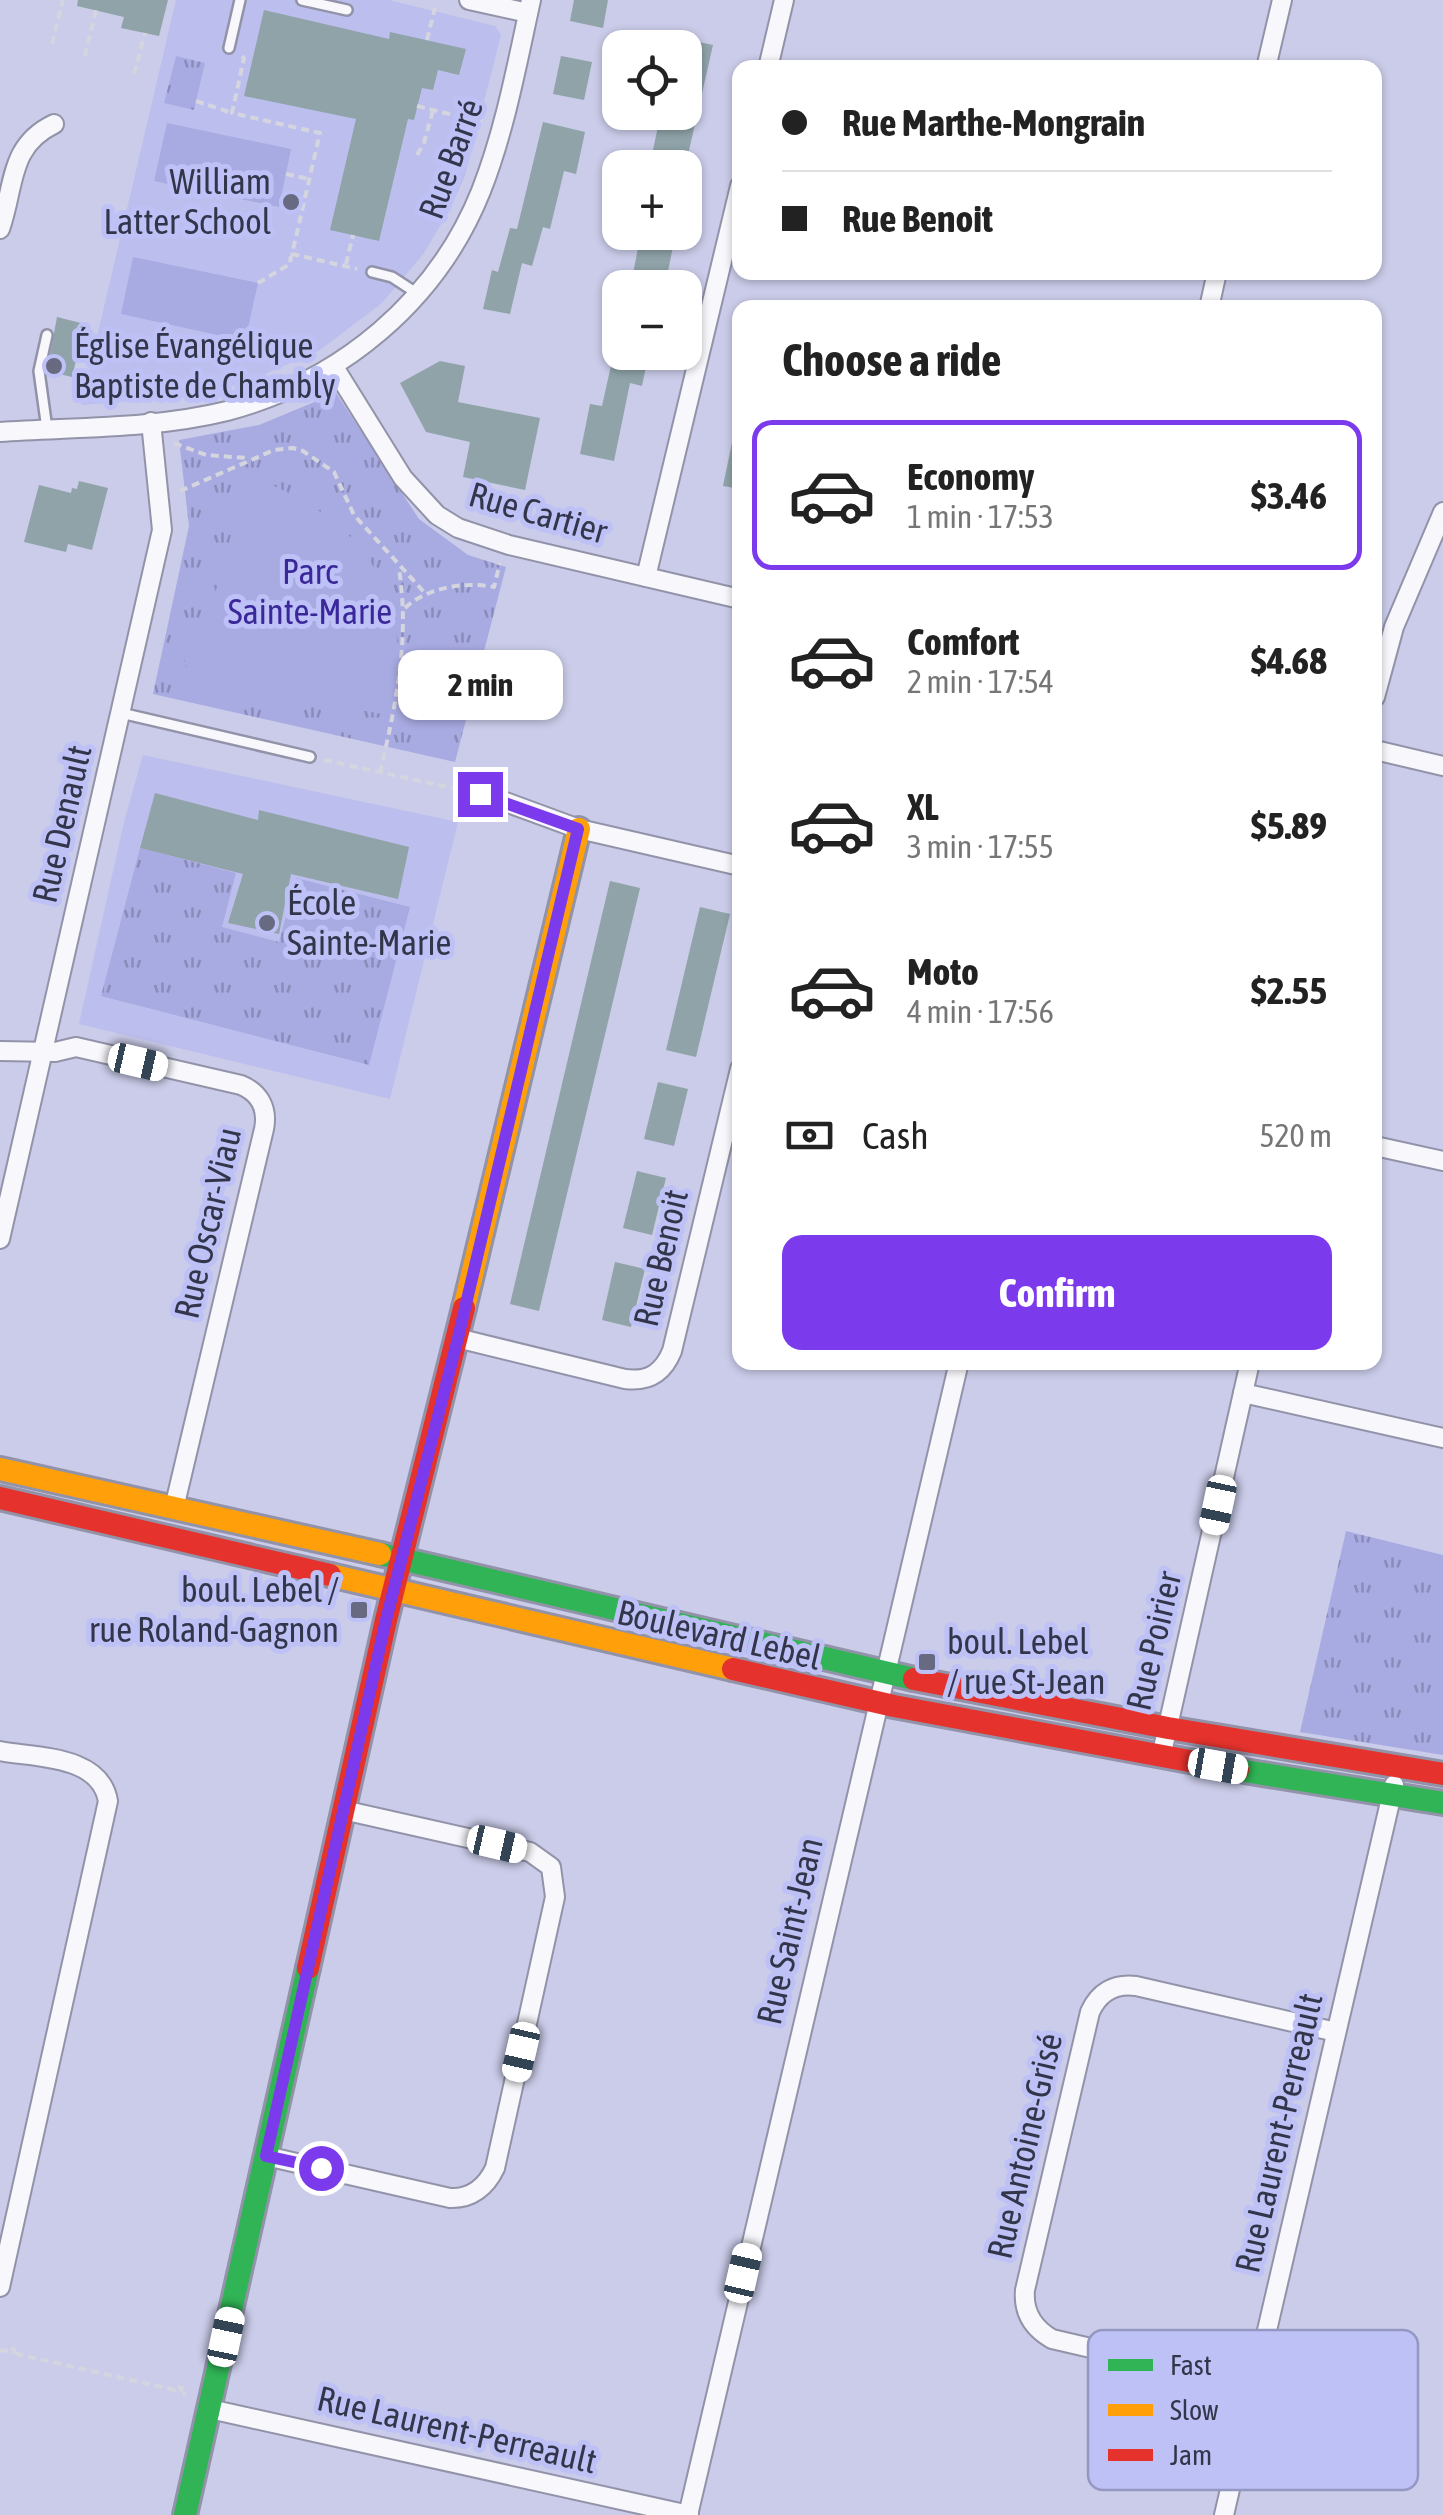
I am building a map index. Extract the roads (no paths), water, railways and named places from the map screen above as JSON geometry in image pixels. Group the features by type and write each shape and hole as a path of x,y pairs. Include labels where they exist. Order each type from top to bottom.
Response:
{"street":[{"path":"469,0 530,7"},
{"path":"770,60 784,0"},
{"path":"1268,60 1282,0"},
{"name":"Rue Barré","path":"0,432 151,422 236,408 280,393 334,366 373,338 418,294 454,245 482,188 530,7"},
{"path":"0,229 24,145 37,132 54,124"},
{"path":"646,577 732,219"},
{"name":"Rue Cartier","path":"334,366 402,478 437,515 482,537 732,598"},
{"name":"Rue Denault","path":"0,1239 162,530 151,422"},
{"path":"1382,671 1394,627 1442,520"},
{"path":"1382,752 1443,766"},
{"path":"480,794 578,829 732,864"},
{"path":"185,2515 204,2402 266,2156 395,1588 578,829"},
{"name":"Rue Oscar-Viau","path":"0,1050 44,1052 76,1048 233,1083 254,1092 265,1112 174,1508"},
{"name":"Rue Benoit","path":"458,1338 626,1379 648,1378 662,1369 672,1350 732,1102"},
{"path":"1382,1148 1443,1161"},
{"name":"Rue Saint-Jean","path":"688,2515 957,1370"},
{"name":"Rue Poirier","path":"1161,1758 1248,1370"},
{"path":"1243,1393 1443,1438"},
{"name":"Boulevard Lebel","path":"0,1469 402,1559 885,1674 1168,1728 1443,1774"},
{"name":"Boulevard Lebel","path":"0,1498 878,1702 1161,1758 1443,1804"},
{"path":"0,1751 88,1769 106,1788 108,1800 0,2287"},
{"name":"Rue Laurent-Perreault","path":"1267,2330 1398,1766"},
{"path":"266,2156 450,2198 478,2190 495,2168 555,1897 551,1867 530,1852 343,1810"},
{"name":"Rue Antoine-Grisé","path":"1088,2347 1052,2339 1030,2320 1025,2290 1090,2012 1099,1997 1116,1986 1136,1986 1336,2032"},
{"name":"Rue Laurent-Perreault","path":"204,2402 688,2515"},
{"name":"Rue Laurent-Perreault","path":"1224,2515 1230,2490"}],"lane":[{"path":"230,48 240,0"},
{"path":"302,0 347,10"},
{"path":"372,272 392,277 418,294"},
{"path":"47,335 39,371 47,429"},
{"path":"120,713 310,756"}],"place":[{"name":"William Latter School","path":"291,202"},
{"name":"Église Évangélique Baptiste de Chambly","path":"54,366"},
{"name":"École Sainte-Marie","path":"267,923"},
{"name":"boul. Lebel / rue Roland-Gagnon","path":"359,1610"},
{"name":"boul. Lebel / rue St-Jean","path":"927,1662"}],"park label":[{"name":"Parc Sainte-Marie","path":"310,592"}]}
